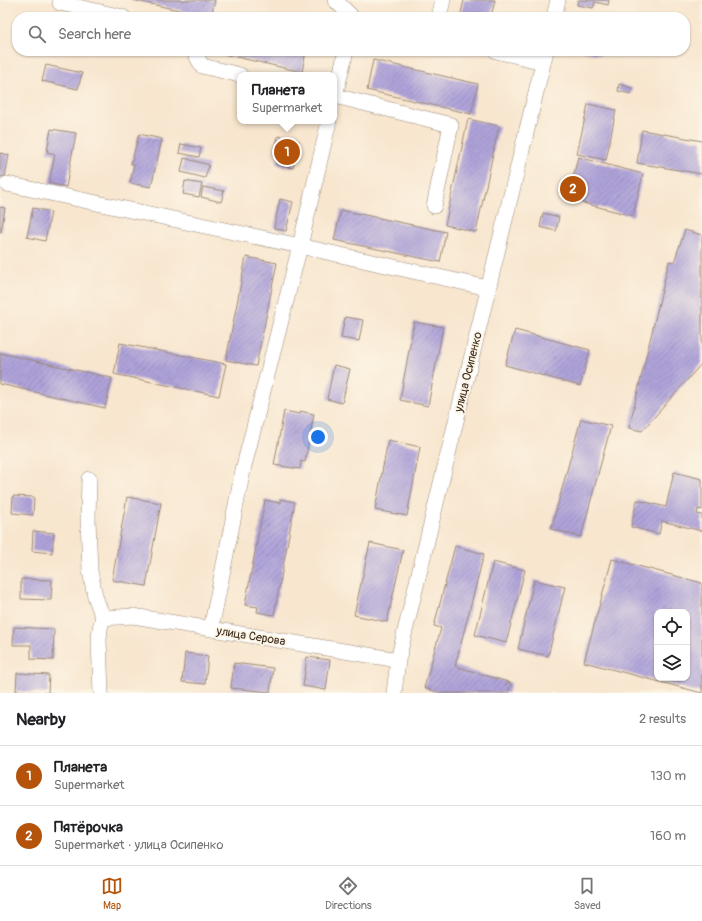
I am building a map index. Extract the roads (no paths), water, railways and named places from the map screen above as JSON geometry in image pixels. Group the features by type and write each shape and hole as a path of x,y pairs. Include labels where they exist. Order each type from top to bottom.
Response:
{"street":[{"path":"335,0 347,12"},
{"path":"440,12 443,0"},
{"path":"555,12 558,0"},
{"path":"60,3 100,12"},
{"path":"197,56 202,66 237,74"},
{"path":"337,86 345,56"},
{"name":"улица Осипенко","path":"394,693 398,660 545,56"},
{"path":"337,98 452,125 434,206"},
{"path":"211,629 243,470 300,246 328,124"},
{"path":"7,184 300,246 488,288"},
{"path":"89,479 88,519 90,571 95,596 103,618 99,640 101,693"},
{"name":"улица Серова","path":"103,618 133,616 398,660"}],"place":[{"name":"Планета","path":"287,152"},
{"name":"Пятёрочка","path":"573,189"}]}
